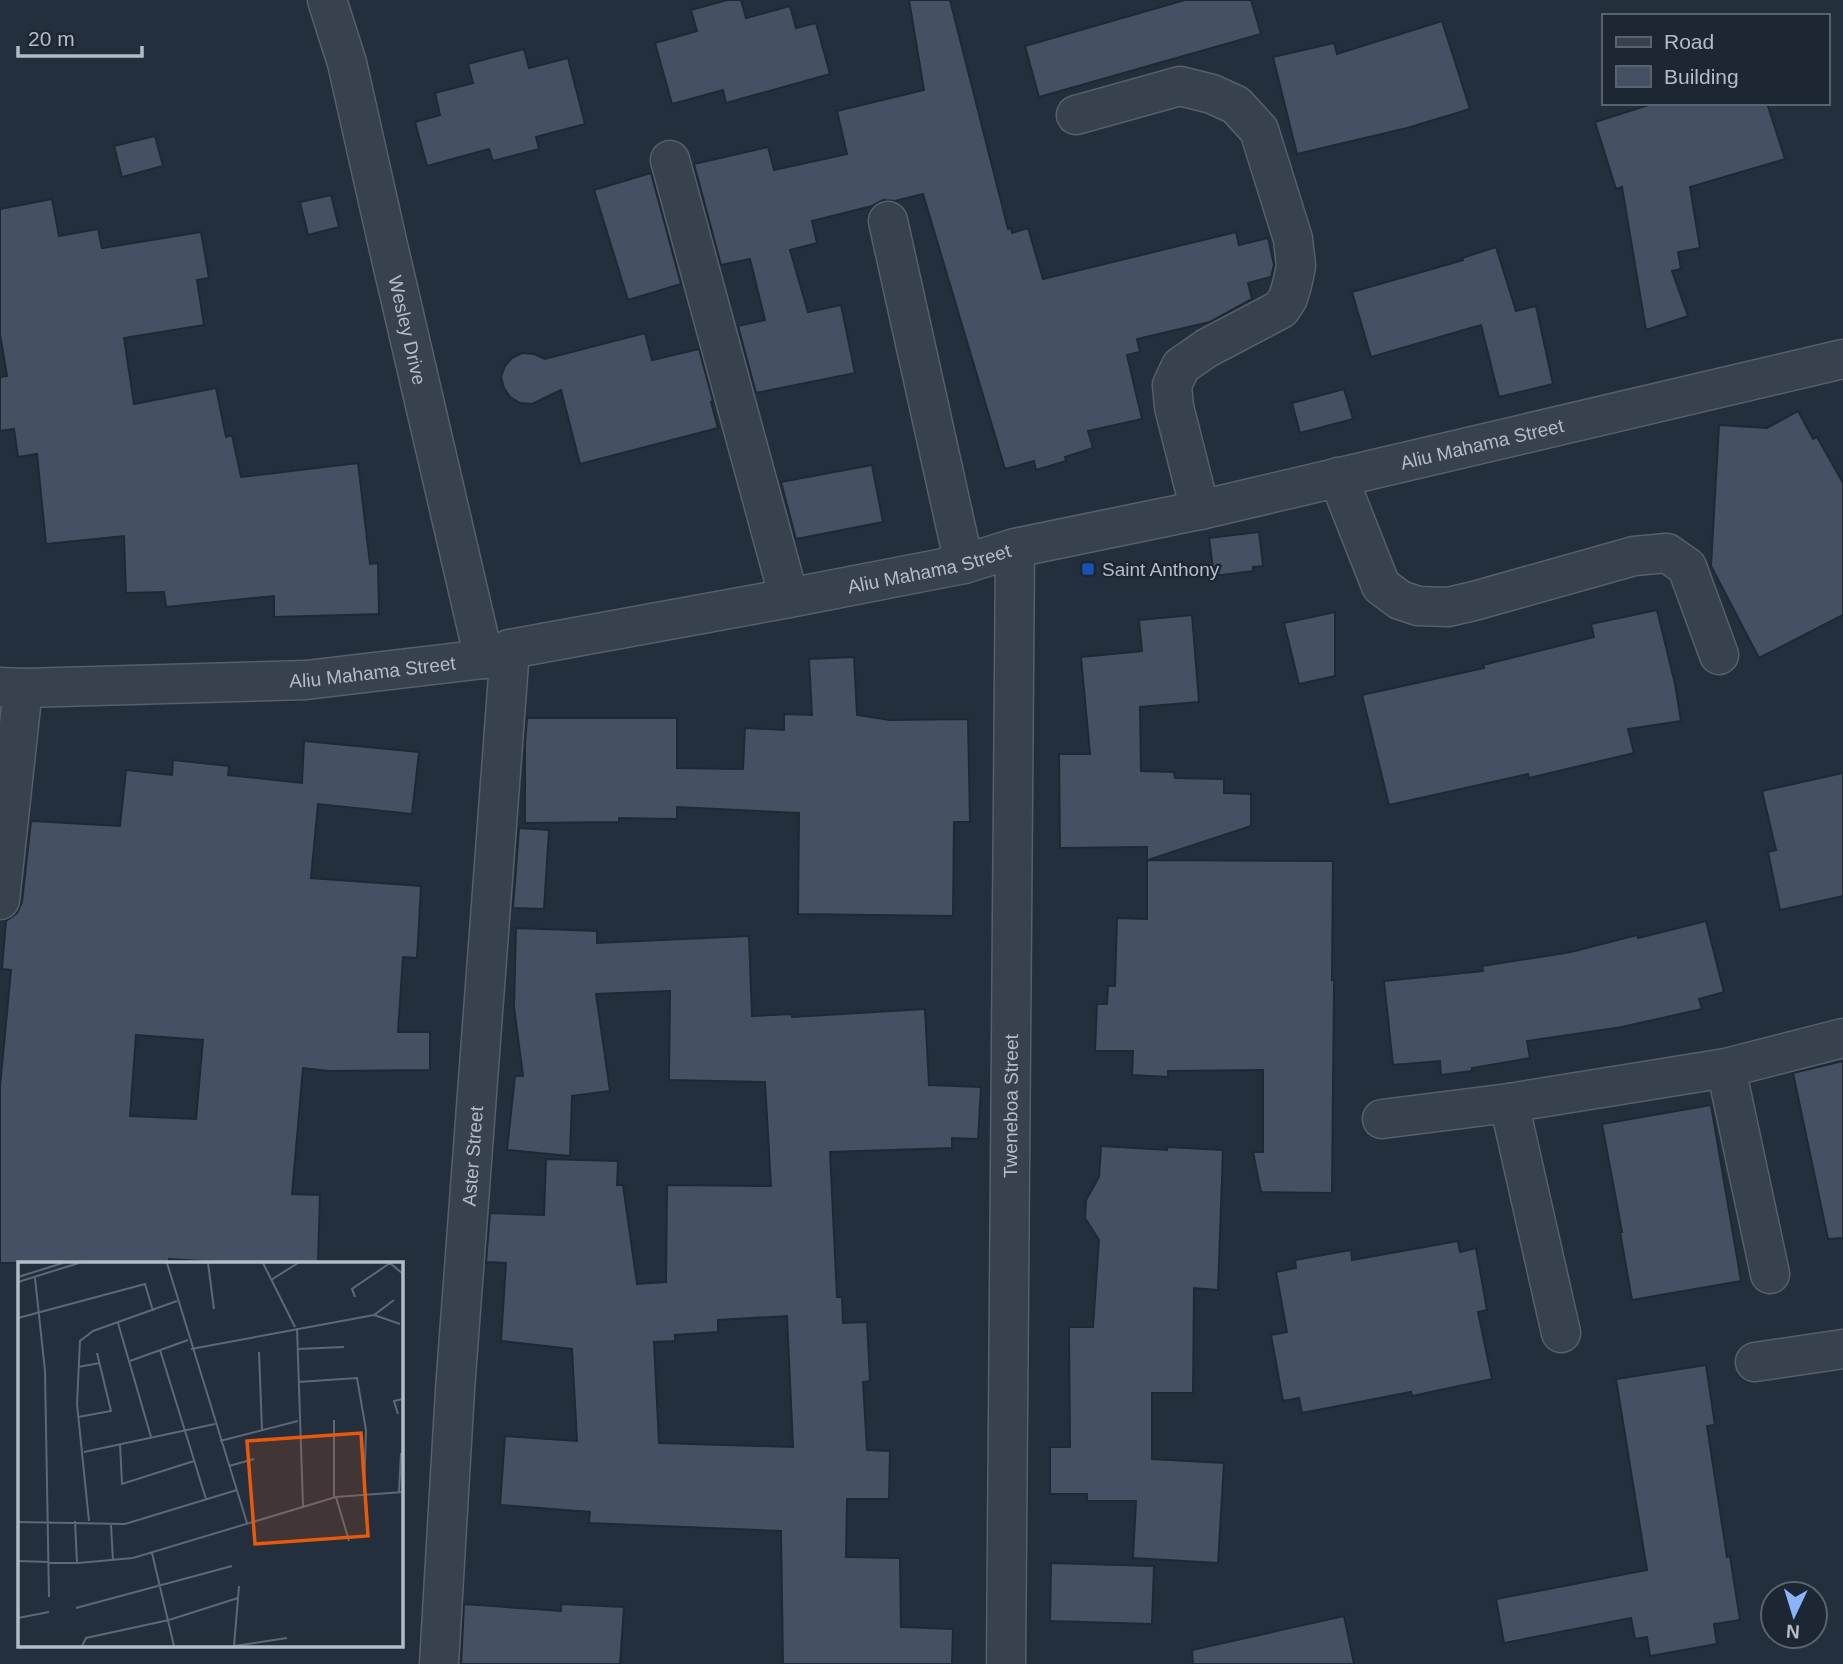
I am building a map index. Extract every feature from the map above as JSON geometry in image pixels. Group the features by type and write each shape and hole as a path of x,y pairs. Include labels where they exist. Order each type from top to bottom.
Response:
{"street":[{"name":"Wesley Drive","path":"327,0 347,63 387,242 497,654"},
{"path":"1076,115 1180,86 1212,94 1236,105 1259,130 1263,142 1293,239 1296,266 1288,298 1281,309 1208,348 1181,366 1172,385 1174,407 1200,510"},
{"path":"670,160 789,598"},
{"path":"888,221 964,564"},
{"name":"Aliu Mahama Street","path":"12,688 306,680 497,654 964,564 1015,548 1200,510 1843,359"},
{"path":"1338,477 1381,586 1399,600 1418,606 1448,607 1634,556 1667,553 1688,567 1719,655"},
{"name":"Tweneboa Street","path":"1006,1664 1015,548"},
{"name":"Aster Street","path":"439,1664 497,654"},
{"path":"0,900 12,688"},
{"path":"1382,1119 1509,1103 1727,1069 1843,1038"},
{"path":"1727,1069 1770,1274"},
{"path":"1509,1103 1561,1333"},
{"path":"1755,1362 1843,1349"}],"building":[{"path":"727,0 741,0 746,18 790,6 796,28 816,23 830,74 726,103 723,90 672,104 655,43 697,31 691,10"},
{"path":"909,0 950,0 1008,229 1011,228 1012,233 1028,228 1043,279 1236,232 1239,245 1268,238 1274,265 1271,277 1248,283 1252,299 1210,322 1137,339 1140,352 1127,355 1142,419 1088,431 1093,448 1065,457 1066,461 1036,470 1034,461 1005,469 923,194 895,201 883,200 872,206 812,221 817,243 790,250 808,312 841,305 855,373 756,393 738,326 765,320 750,259 721,265 694,164 768,147 774,170 847,154 837,111 924,90"},
{"path":"1185,0 1251,0 1261,34 1039,97 1025,46"},
{"path":"1442,21 1470,109 1407,128 1297,154 1273,57 1334,43 1337,54"},
{"path":"524,49 529,68 568,58 585,124 536,137 539,149 493,161 489,149 427,166 415,122 440,115 435,93 473,83 468,64"},
{"path":"1649,105 1768,105 1785,159 1690,187 1700,248 1678,252 1681,269 1672,271 1688,316 1646,330 1622,187 1616,189 1595,122"},
{"path":"155,136 163,166 122,177 114,146"},
{"path":"651,173 681,284 628,300 594,190"},
{"path":"331,195 339,227 308,235 300,202"},
{"path":"52,199 59,236 98,229 102,248 201,232 209,278 197,280 204,325 124,338 134,404 216,388 226,437 232,435 241,477 358,463 370,564 378,563 379,614 274,617 274,596 166,607 164,592 126,593 124,536 46,544 37,454 18,457 14,429 0,431 0,377 7,376 0,334 0,209"},
{"path":"1496,247 1516,311 1536,306 1553,384 1499,397 1481,325 1371,357 1352,292 1463,260 1462,258"},
{"path":"645,333 652,360 699,349 718,428 580,464 561,390 532,404 520,403 510,397 504,388 501,377 505,366 512,358 522,353 545,359"},
{"path":"1344,389 1353,419 1300,433 1292,403"},
{"path":"1798,411 1813,439 1817,437 1843,483 1843,615 1759,658 1711,566 1719,425 1767,428"},
{"path":"872,465 883,522 796,539 781,482"},
{"path":"1259,532 1263,566 1253,567 1253,571 1214,576 1209,538"},
{"path":"1657,610 1681,721 1628,729 1634,753 1529,778 1528,774 1389,805 1362,695 1484,668 1483,665 1594,637 1591,624"},
{"path":"1335,612 1335,676 1299,684 1284,623"},
{"path":"1192,615 1199,702 1140,707 1141,771 1174,772 1175,778 1224,779 1224,793 1251,794 1251,826 1148,860 1333,861 1332,1193 1261,1192 1253,1152 1263,1152 1263,1070 1168,1071 1168,1077 1132,1075 1133,1051 1095,1051 1097,1004 1107,1004 1108,986 1115,986 1117,918 1147,919 1147,847 1060,848 1059,754 1090,754 1081,657 1142,651 1139,620"},
{"path":"854,657 857,715 890,720 968,719 970,822 954,822 953,916 798,914 799,813 677,807 677,819 619,818 619,822 525,823 527,718 677,718 677,768 743,769 745,728 784,730 784,714 812,715 809,659"},
{"path":"304,741 419,752 412,814 318,804 311,878 421,886 417,958 403,957 398,1032 430,1032 430,1070 329,1071 303,1068 292,1194 320,1195 318,1262 169,1259 169,1262 0,1263 0,1087 11,970 2,969 6,921 17,913 22,902 31,821 120,826 126,770 172,775 173,760 229,766 228,775 302,783","holes":["136,1035 203,1040 196,1119 130,1116"]},
{"path":"1843,773 1843,896 1780,910 1768,852 1776,850 1762,791"},
{"path":"519,828 549,830 544,909 513,908"},
{"path":"1706,921 1724,992 1699,999 1702,1009 1622,1027 1527,1041 1530,1058 1472,1068 1472,1071 1441,1075 1440,1061 1393,1065 1384,981 1483,971 1482,966 1571,952"},
{"path":"516,928 597,931 597,943 749,936 752,1016 792,1014 792,1017 925,1009 929,1085 981,1087 978,1139 952,1138 952,1148 830,1152 837,1297 842,1297 843,1323 867,1322 870,1381 863,1382 867,1450 890,1451 889,1499 847,1499 846,1557 900,1558 901,1627 953,1629 952,1664 783,1664 781,1531 589,1523 590,1512 500,1505 505,1436 577,1441 572,1349 501,1341 506,1263 486,1262 490,1213 544,1215 546,1159 618,1161 617,1185 623,1185 637,1284 666,1282 667,1185 771,1186 765,1082 669,1080 670,991 596,994 610,1091 572,1096 570,1156 507,1150 515,1076 523,1076 514,1007","holes":["787,1316 793,1447 659,1443 654,1342 675,1341 675,1335 718,1332 718,1320"]},
{"path":"1843,1061 1843,1238 1828,1239 1793,1073"},
{"path":"1711,1105 1741,1281 1632,1300 1602,1124"},
{"path":"1101,1146 1223,1150 1218,1290 1194,1288 1193,1393 1152,1393 1152,1459 1224,1463 1218,1563 1133,1558 1136,1501 1087,1501 1087,1494 1050,1494 1050,1447 1070,1447 1069,1327 1093,1327 1099,1240 1085,1218 1086,1200 1099,1177"},
{"path":"1458,1241 1460,1252 1476,1248 1487,1310 1478,1312 1492,1379 1412,1396 1411,1392 1302,1413 1299,1398 1283,1401 1271,1335 1287,1332 1276,1272 1296,1268 1295,1260 1351,1250 1352,1260"},
{"path":"1706,1365 1715,1425 1707,1426 1727,1557 1730,1556 1740,1620 1714,1624 1717,1644 1650,1656 1647,1637 1635,1639 1631,1618 1504,1643 1496,1599 1647,1570 1616,1379"},
{"path":"1051,1563 1154,1566 1152,1624 1050,1621"},
{"path":"464,1604 561,1611 561,1604 624,1607 620,1664 461,1664"},
{"path":"1344,1616 1354,1664 1193,1664 1192,1650"}],"place":[{"name":"Saint Anthony","path":"1088,569"}]}
